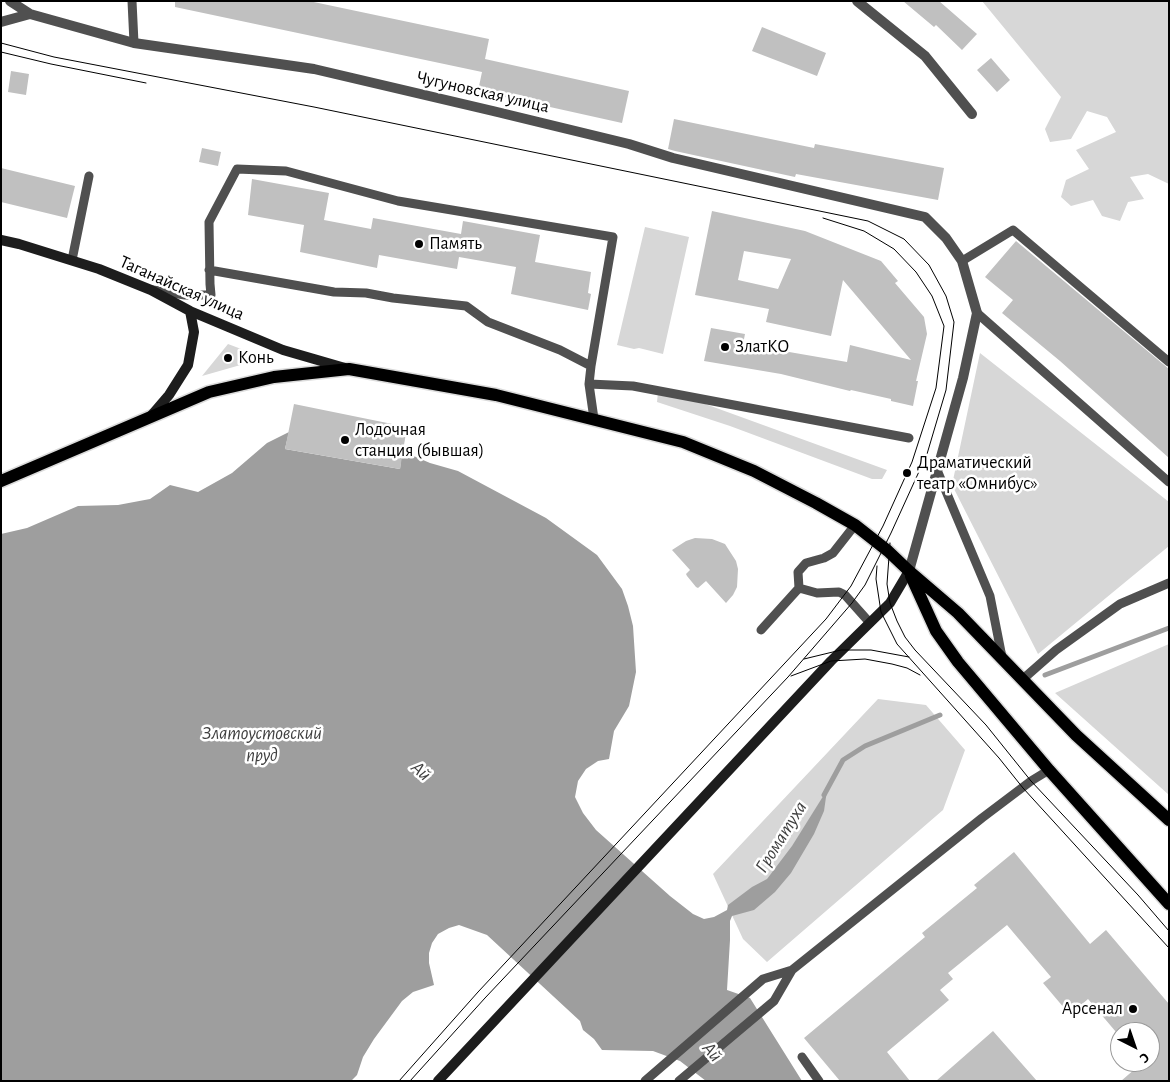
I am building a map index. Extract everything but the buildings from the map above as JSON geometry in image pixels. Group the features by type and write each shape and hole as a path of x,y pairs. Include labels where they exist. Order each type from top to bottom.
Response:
{"main road":[{"name":"Таганайская улица","path":"1,240 20,244 99,269 151,290 190,311 283,350 348,369"},
{"path":"149,418 169,396 188,365 194,332 190,311"},
{"path":"1,480 209,392 274,377 348,369 496,396 683,442 754,471 855,525 888,551 958,613 1002,656 1076,736 1169,820"},
{"path":"444,1079 500,1014 657,845 841,650 890,603 909,571"},
{"path":"909,571 936,631 958,662 1049,770 1169,904"}],"street":[{"name":"Чугуновская улица","path":"10,1 30,14 134,42 314,69 629,144 672,158 925,217 946,238 962,261"},
{"path":"857,1 925,56 972,114"},
{"path":"1,22 30,14"},
{"path":"909,571 964,378 977,313 962,261"}],"lane":[{"path":"132,1 134,42"},
{"path":"151,290 212,295 209,270 209,222 237,169 286,171 398,201 614,237 589,384 594,419"},
{"path":"72,260 89,176"},
{"path":"962,261 1013,230 1169,362"},
{"path":"209,270 334,292 366,293 466,306 488,322 560,350 591,366"},
{"path":"977,313 1169,482"},
{"path":"589,384 633,386 909,438"},
{"path":"937,470 990,596 1002,656"},
{"path":"761,630 799,588 798,572 806,563 824,558 833,553 855,525"},
{"path":"1023,680 1056,650 1114,608 1169,583"},
{"path":"799,588 817,593 838,592 845,595 870,622"},
{"path":"679,1081 774,1001 792,970 982,818 1031,781 1049,770"},
{"path":"648,1078 763,979 792,970"},
{"path":"802,1057 819,1081"}],"shaded area":[{"path":"982,1 1169,1 1169,184 1148,174 1130,177 1144,199 1128,202 1120,221 1102,216 1093,200 1071,206 1061,197 1066,180 1089,169 1076,150 1116,132 1107,117 1087,111 1071,139 1050,142 1045,129 1061,97"},
{"path":"645,227 689,237 663,354 617,345"},
{"path":"228,344 265,358 202,376"},
{"path":"980,353 1169,502 1169,546 1038,654 952,485"},
{"path":"658,392 697,401 887,470 882,479 872,479 730,426 657,402"},
{"path":"1169,644 1169,795 1055,693"},
{"path":"878,699 926,705 965,750 943,810 767,962 743,939 713,874"}],"water":[{"name":"Златоустовский пруд","path":"289,432 285,449 400,469 402,451 430,463 458,471 546,518 597,555 622,589 628,606 633,626 636,672 629,706 614,731 609,759 598,761 586,769 578,781 575,797 583,813 596,830 693,914 704,919 714,917 727,910 728,905 752,887 767,879 792,846 827,790 824,811 814,834 791,873 775,892 754,910 732,916 730,921 727,990 750,998 802,1081 706,1081 680,1061 653,1051 602,1050 594,1039 583,1030 580,1021 487,935 459,925 438,934 432,943 429,963 434,985 413,992 402,1001 374,1039 363,1057 357,1075 351,1081 1,1081 1,534 27,528 78,506 118,505 150,499 170,485 198,492 232,473 267,443"}],"waterway":[{"name":"Громатуха","path":"1045,675 1169,628"},
{"name":"Громатуха","path":"824,795 843,760 865,746 940,715"}],"tram line":[{"path":"1,43 54,57 314,107 868,221 904,239 929,265 946,296 954,322 946,390 927,454 865,585 852,603 788,677 485,998 410,1081"},
{"path":"1,52 146,83"},
{"path":"399,1081 478,992 826,619 851,586 883,526 912,462 936,388 944,326 932,296 916,272 894,249 864,231 823,218"},
{"path":"890,543 887,584 890,603 905,637 986,725 1031,781 1138,895 1169,931"},
{"path":"877,566 876,579 881,612 897,644 999,758 1023,788 1169,948"},
{"path":"804,659 841,650 871,650 909,657"},
{"path":"791,676 831,661 865,659 907,668 920,675"}],"place":[{"name":"Память","path":"419,244"},
{"name":"ЗлатКО","path":"725,347"},
{"name":"Конь","path":"228,358"},
{"name":"Лодочная станция (бывшая)","path":"345,440"},
{"name":"Драматический театр «Омнибус»","path":"907,473"},
{"name":"Арсенал","path":"1133,1009"}],"water label":[{"name":"Ай","path":"421,771"},
{"name":"Ай","path":"712,1052"}]}
